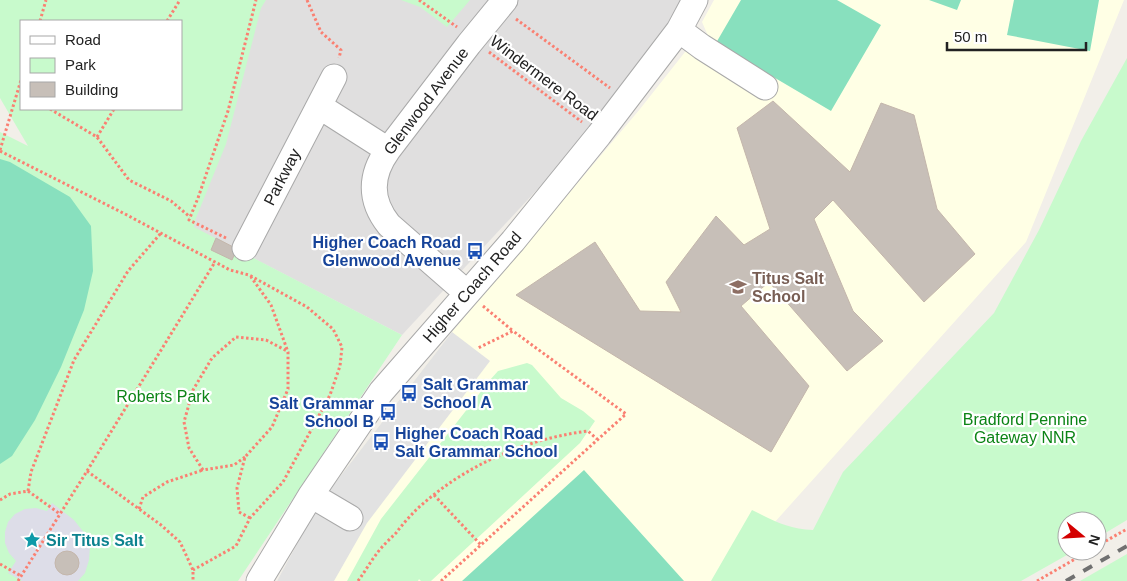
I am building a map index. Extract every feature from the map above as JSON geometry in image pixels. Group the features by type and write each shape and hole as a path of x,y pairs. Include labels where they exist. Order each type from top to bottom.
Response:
{"street":[{"name":"Higher Coach Road","path":"259,581 311,495 381,392 512,241 600,135 679,30 695,0"},
{"name":"Glenwood Avenue","path":"466,293 388,225 377,207 374,196 374,184 376,172 388,150 502,4"},
{"path":"679,30 765,87"},
{"name":"Parkway","path":"245,248 334,76"},
{"path":"319,106 388,150"},
{"path":"311,495 350,518"}],"path":[{"path":"40,20 46,0"},
{"path":"168,20 180,0"},
{"path":"190,217 228,111 256,0"},
{"path":"307,0 321,32 341,50 334,76"},
{"name":"Windermere Road","path":"419,0 600,135"},
{"path":"502,4 627,100"},
{"path":"20,91 0,151 230,270 249,275 307,307 333,329 342,347 340,366 330,395 283,482 250,518 236,546 193,570"},
{"path":"52,110 96,137 129,180 171,201 190,217 189,220 245,248"},
{"path":"96,137 113,110"},
{"path":"28,491 31,472 74,360 128,271 161,234"},
{"path":"18,581 215,262"},
{"path":"139,509 143,497 167,482 203,470 234,465 245,457 272,427 288,388 288,352 271,305 249,275"},
{"path":"441,581 626,414 513,331 466,293"},
{"path":"478,348 513,331"},
{"path":"203,470 189,448 184,422 193,390 212,358 236,338 266,340 288,352"},
{"path":"358,581 376,554 416,510 463,474 496,457 563,434 588,431 597,439"},
{"path":"245,457 237,488 239,512 250,518"},
{"path":"87,471 161,525 180,542 193,570 193,581"},
{"path":"0,500 10,494 28,491 60,514"},
{"path":"434,495 481,545"},
{"path":"1107,540 1127,528"},
{"path":"1037,581 1072,561"},
{"path":"0,564 21,576"}],"shaded area":[{"path":"259,0 682,0 670,20 559,166 402,335 187,224"},
{"name":"Titus Salt School","path":"714,0 1124,0 1026,242 722,581 277,581 328,492 452,332 640,109 685,52 698,52 709,38 702,22"},
{"path":"452,332 490,361 367,523 334,581 277,581 314,513 328,492"},
{"path":"52,503 74,520 85,534 90,547 85,573 78,581 22,581 8,573 16,561 9,553 5,543 5,532 8,522 15,514 25,509 36,508 47,511"}],"green space":[{"name":"Roberts Park","path":"0,0 266,0 261,8 226,144 194,227 402,335 238,581 0,581 0,132 28,146 0,98"},
{"path":"401,0 470,0 447,27 420,7"},
{"path":"741,0 837,0 881,25 831,111 716,43"},
{"path":"929,0 961,0 957,10"},
{"path":"1014,0 1099,0 1090,51 1007,35"},
{"name":"Bradford Pennine Gateway NNR","path":"1127,58 1127,520 1107,532 1107,511 1057,511 1057,561 1021,581 711,581 752,510 789,526 813,530 843,472 994,313 1039,230 1081,141"},
{"path":"0,159 10,162 70,197 91,226 93,271 84,310 61,367 35,420 12,456 0,464"},
{"path":"527,363 532,365 561,398 583,411 595,421 580,443 431,581 421,581 419,579 418,581 347,581 381,519 490,380 498,371"},
{"path":"584,470 684,581 462,581"},
{"path":"1127,554 1127,581 1080,581"}],"building":[{"path":"773,101 850,172 881,103 914,115 937,209 975,254 924,302 833,200 814,219 853,311 883,341 847,371 769,282 741,306 809,386 771,452 516,295 595,242 640,311 681,312 666,282 716,216 744,245 770,229 737,128"},
{"path":"216,238 237,249 232,260 211,250"},
{"path":"67,551 75,555 79,563 75,571 67,575 59,571 55,563 59,555"}],"railway":[{"path":"1066,581 1127,546"}],"place":[{"name":"Higher Coach Road Glenwood Avenue","path":"475,251"},
{"name":"Titus Salt School","path":"738,287"},
{"name":"Salt Grammar School A","path":"409,393"},
{"name":"Salt Grammar School B","path":"388,412"},
{"name":"Higher Coach Road Salt Grammar School","path":"381,442"},
{"name":"Sir Titus Salt","path":"32,540"}]}
